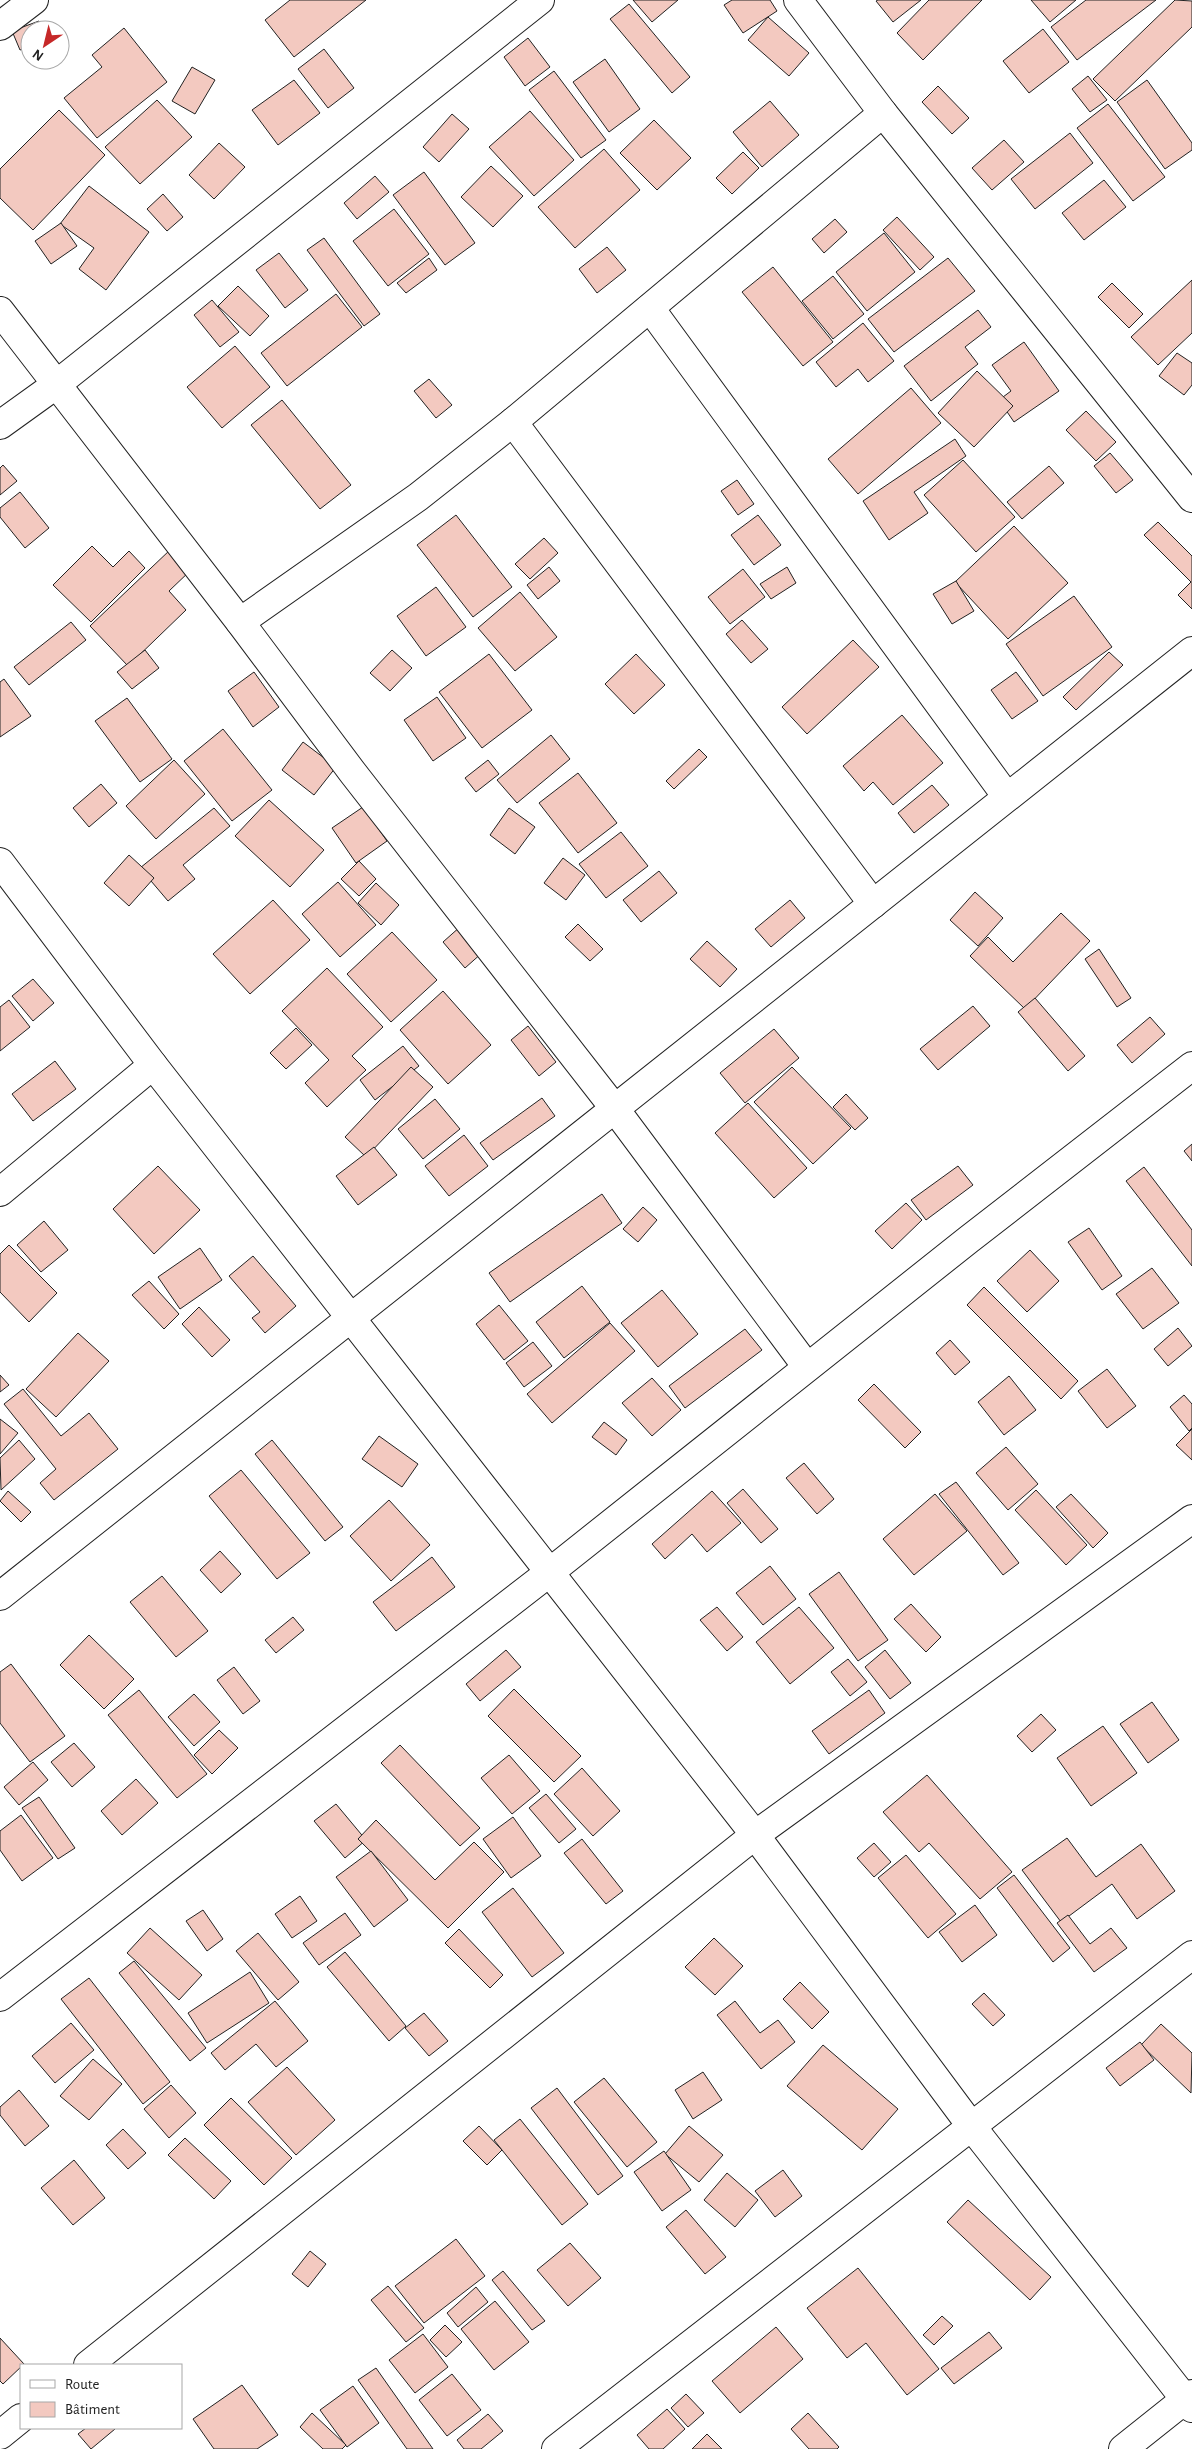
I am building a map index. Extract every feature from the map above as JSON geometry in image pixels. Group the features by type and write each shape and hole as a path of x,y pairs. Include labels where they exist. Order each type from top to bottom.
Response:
{"street":[{"path":"0,26 34,0"},
{"path":"0,425 57,384 540,0"},
{"path":"798,0 883,113 1192,498"},
{"path":"240,622 418,497 513,422 883,113"},
{"path":"650,308 1007,797"},
{"path":"0,311 240,622 353,773 615,1109 807,1368"},
{"path":"513,422 873,904"},
{"path":"0,1596 1192,651"},
{"path":"0,862 154,1066 755,1834 972,2127 1190,2401 1122,2449"},
{"path":"0,1192 154,1066"},
{"path":"0,1997 550,1572 1192,1066"},
{"path":"89,2364 755,1834 1192,1519"},
{"path":"556,2449 1192,1955"},
{"path":"0,2435 20,2419"}],"building":[{"path":"290,0 366,0 294,57 265,20"},
{"path":"633,0 678,0 652,22"},
{"path":"732,0 770,0 777,11 743,33 724,5"},
{"path":"921,0 893,22 876,1"},
{"path":"929,0 982,0 923,60 897,33"},
{"path":"1031,0 1076,0 1050,22"},
{"path":"1086,0 1156,0 1077,60 1051,27"},
{"path":"1175,0 1192,1 1192,27 1115,101 1093,79"},
{"path":"629,4 690,77 672,93 610,19"},
{"path":"768,17 809,53 789,76 748,40"},
{"path":"20,28 20,50 12,31"},
{"path":"124,28 167,82 97,138 64,98 102,67 92,55"},
{"path":"1043,29 1069,62 1029,93 1003,61"},
{"path":"528,38 550,67 525,86 504,57"},
{"path":"324,49 354,88 328,108 298,69"},
{"path":"605,59 640,109 609,132 573,82"},
{"path":"192,67 215,80 195,114 172,101"},
{"path":"554,71 606,140 581,158 529,90"},
{"path":"1088,76 1107,100 1090,112 1072,89"},
{"path":"294,80 320,113 278,145 252,110"},
{"path":"1147,80 1192,143 1192,150 1165,169 1117,102"},
{"path":"938,86 969,118 952,134 922,102"},
{"path":"157,100 192,137 140,184 105,147"},
{"path":"770,101 799,135 762,167 733,132"},
{"path":"1108,104 1165,177 1133,201 1077,128"},
{"path":"59,110 105,155 33,230 0,198 0,169"},
{"path":"530,111 574,160 534,196 489,147"},
{"path":"452,114 469,129 439,162 423,147"},
{"path":"654,120 691,158 657,190 620,153"},
{"path":"1070,133 1093,163 1035,209 1011,179"},
{"path":"1004,140 1024,162 992,190 972,168"},
{"path":"219,143 245,167 214,199 189,175"},
{"path":"604,149 640,190 575,248 538,207"},
{"path":"743,152 759,168 732,194 716,178"},
{"path":"491,166 523,196 493,227 461,197"},
{"path":"424,172 475,243 445,265 393,195"},
{"path":"375,176 389,192 357,219 344,203"},
{"path":"1104,180 1126,207 1084,240 1062,213"},
{"path":"89,186 149,232 106,290 79,269 94,248 60,224"},
{"path":"163,194 183,217 167,231 147,209"},
{"path":"394,209 429,254 388,286 353,241"},
{"path":"897,217 934,257 920,270 883,230"},
{"path":"835,219 847,232 824,253 812,239"},
{"path":"61,223 77,246 51,264 35,241"},
{"path":"884,233 915,272 867,311 836,272"},
{"path":"324,238 380,314 364,326 307,250"},
{"path":"607,247 626,270 597,293 579,269"},
{"path":"279,253 308,290 285,308 256,270"},
{"path":"429,258 437,270 406,293 397,283"},
{"path":"948,258 975,291 894,352 868,319"},
{"path":"773,267 833,342 803,366 742,292"},
{"path":"833,276 864,314 833,339 802,301"},
{"path":"1192,280 1192,333 1158,365 1131,337"},
{"path":"1112,283 1143,314 1129,328 1098,297"},
{"path":"238,286 269,316 250,336 218,306"},
{"path":"336,294 362,327 287,386 261,353"},
{"path":"212,300 239,332 220,347 194,315"},
{"path":"978,310 991,327 965,347 978,364 931,401 904,366"},
{"path":"863,323 894,361 868,382 858,369 836,387 816,362"},
{"path":"1024,342 1059,391 1014,422 999,400 1011,391 992,365"},
{"path":"235,346 270,387 222,428 187,387"},
{"path":"1177,353 1192,363 1192,385 1184,395 1159,376"},
{"path":"977,371 1013,406 974,447 938,413"},
{"path":"429,379 452,405 436,418 414,391"},
{"path":"911,388 941,423 858,494 828,459"},
{"path":"282,400 351,485 320,509 251,425"},
{"path":"1086,411 1116,442 1096,461 1066,430"},
{"path":"955,439 966,456 914,492 928,513 889,540 863,501"},
{"path":"1110,453 1133,480 1116,493 1094,466"},
{"path":"963,460 1015,517 976,552 924,495"},
{"path":"3,465 17,481 0,495 0,468"},
{"path":"1049,466 1064,483 1022,519 1007,502"},
{"path":"737,480 754,504 738,515 721,491"},
{"path":"20,492 49,528 25,548 0,517 0,508"},
{"path":"456,515 512,587 473,617 417,545"},
{"path":"758,515 781,545 754,565 731,535"},
{"path":"1158,522 1192,556 1192,609 1178,595 1191,582 1144,535"},
{"path":"1014,526 1068,583 1008,639 955,582"},
{"path":"544,538 558,553 530,579 515,564"},
{"path":"92,546 113,567 129,551 145,568 91,622 53,585"},
{"path":"171,549 191,570 169,591 186,610 128,666 90,626"},
{"path":"549,567 560,581 538,599 527,585"},
{"path":"787,567 796,583 771,599 760,584"},
{"path":"743,569 765,597 730,624 708,597"},
{"path":"956,581 974,611 952,624 933,594"},
{"path":"436,587 466,627 426,656 397,616"},
{"path":"520,592 557,637 515,671 478,628"},
{"path":"1074,596 1112,647 1043,696 1006,644"},
{"path":"742,620 768,649 751,663 726,634"},
{"path":"71,622 86,640 29,685 14,667"},
{"path":"853,640 879,667 807,734 782,707"},
{"path":"145,650 159,668 132,689 117,672"},
{"path":"392,650 412,668 390,691 370,673"},
{"path":"1109,652 1123,665 1076,710 1063,697"},
{"path":"489,654 532,710 482,748 439,692"},
{"path":"636,654 665,685 634,714 605,684"},
{"path":"254,672 279,707 253,727 228,691"},
{"path":"1016,672 1038,701 1012,719 991,690"},
{"path":"4,679 31,716 0,737 0,682"},
{"path":"437,697 466,738 433,761 404,720"},
{"path":"127,698 172,759 140,782 95,721"},
{"path":"902,715 943,763 893,805 873,782 864,791 843,766"},
{"path":"223,729 272,790 232,821 184,761"},
{"path":"551,735 570,759 517,803 497,780"},
{"path":"303,742 336,767 314,795 282,770"},
{"path":"699,749 707,757 674,789 666,781"},
{"path":"174,760 205,794 156,839 126,806"},
{"path":"488,760 499,774 476,792 465,778"},
{"path":"578,773 617,823 578,853 539,803"},
{"path":"101,784 117,803 89,827 73,808"},
{"path":"932,785 949,805 914,833 898,813"},
{"path":"269,800 324,850 290,887 235,836"},
{"path":"363,807 387,841 356,863 332,828"},
{"path":"214,808 230,826 183,865 195,879 168,901 140,868"},
{"path":"509,808 535,827 515,854 490,835"},
{"path":"621,832 648,866 606,898 579,864"},
{"path":"129,855 154,878 129,906 104,883"},
{"path":"563,858 585,875 566,900 544,883"},
{"path":"359,861 376,879 359,896 341,879"},
{"path":"659,871 677,893 641,922 623,900"},
{"path":"338,882 376,925 340,957 302,914"},
{"path":"376,883 399,905 381,925 358,903"},
{"path":"975,892 1003,918 978,946 950,920"},
{"path":"273,900 310,940 250,994 213,954"},
{"path":"790,900 805,918 771,947 755,929"},
{"path":"1061,913 1090,941 1025,1009 970,956 988,937 1013,962"},
{"path":"578,924 603,949 590,961 565,937"},
{"path":"461,926 483,952 465,968 443,942"},
{"path":"392,932 437,980 391,1022 347,974"},
{"path":"707,941 737,969 720,987 690,959"},
{"path":"1099,949 1131,998 1117,1007 1085,959"},
{"path":"327,968 383,1027 352,1056 366,1070 327,1107 305,1083 329,1060 282,1011"},
{"path":"33,979 54,1003 33,1021 12,996"},
{"path":"443,991 491,1045 448,1084 400,1030"},
{"path":"1035,998 1085,1056 1068,1071 1018,1012"},
{"path":"9,1000 30,1027 0,1051 0,1007"},
{"path":"973,1006 990,1026 938,1070 920,1049"},
{"path":"1150,1017 1165,1034 1132,1063 1117,1045"},
{"path":"528,1026 556,1062 539,1076 511,1040"},
{"path":"296,1028 312,1045 286,1069 270,1053"},
{"path":"774,1029 799,1058 745,1103 720,1073"},
{"path":"403,1046 419,1066 375,1100 360,1080"},
{"path":"55,1061 76,1089 33,1121 12,1094"},
{"path":"411,1067 433,1087 366,1157 345,1137"},
{"path":"792,1067 851,1128 813,1164 754,1102"},
{"path":"846,1094 868,1118 855,1130 833,1107"},
{"path":"542,1098 555,1116 493,1160 480,1143"},
{"path":"435,1099 460,1129 423,1159 398,1129"},
{"path":"748,1103 807,1168 774,1198 715,1133"},
{"path":"464,1135 488,1166 449,1196 425,1166"},
{"path":"1192,1144 1192,1161 1184,1151"},
{"path":"374,1147 397,1175 358,1205 336,1176"},
{"path":"158,1166 200,1210 154,1254 113,1209"},
{"path":"958,1166 973,1185 926,1220 911,1200"},
{"path":"1144,1167 1192,1230 1192,1266 1126,1181"},
{"path":"602,1194 622,1223 510,1302 489,1273"},
{"path":"906,1203 922,1220 892,1249 875,1231"},
{"path":"643,1207 657,1220 638,1242 623,1229"},
{"path":"44,1221 68,1250 41,1272 17,1245"},
{"path":"1089,1228 1122,1276 1102,1290 1068,1242"},
{"path":"9,1245 57,1293 29,1322 0,1292 0,1254"},
{"path":"200,1248 222,1280 180,1309 158,1277"},
{"path":"1030,1250 1059,1281 1027,1312 997,1281"},
{"path":"253,1256 296,1306 265,1333 252,1318 260,1312 229,1276"},
{"path":"1152,1268 1179,1303 1143,1329 1116,1294"},
{"path":"149,1281 179,1314 164,1329 132,1295"},
{"path":"582,1286 610,1322 564,1358 536,1322"},
{"path":"984,1287 1078,1381 1061,1399 967,1305"},
{"path":"662,1290 698,1334 658,1367 621,1323"},
{"path":"499,1305 528,1341 504,1360 476,1324"},
{"path":"199,1307 230,1340 212,1357 182,1324"},
{"path":"610,1323 635,1351 552,1423 527,1394"},
{"path":"1178,1328 1192,1346 1168,1366 1154,1349"},
{"path":"745,1329 762,1350 685,1408 669,1386"},
{"path":"78,1333 109,1361 56,1417 26,1389"},
{"path":"950,1340 970,1362 955,1375 936,1353"},
{"path":"533,1342 552,1366 524,1387 506,1363"},
{"path":"1107,1369 1136,1406 1107,1428 1078,1391"},
{"path":"0,1375 9,1385 0,1392"},
{"path":"1009,1376 1036,1410 1004,1435 978,1402"},
{"path":"652,1378 681,1410 652,1436 622,1403"},
{"path":"874,1384 921,1432 905,1448 858,1400"},
{"path":"23,1389 61,1436 89,1413 118,1449 54,1500 40,1483 56,1469 4,1404"},
{"path":"1184,1395 1192,1404 1192,1428 1189,1431 1170,1407"},
{"path":"0,1419 18,1433 0,1454"},
{"path":"604,1422 627,1440 616,1455 592,1437"},
{"path":"1192,1429 1192,1460 1176,1445"},
{"path":"379,1436 418,1464 402,1487 362,1459"},
{"path":"19,1440 35,1459 1,1490 0,1458"},
{"path":"272,1440 343,1527 325,1541 255,1454"},
{"path":"1006,1447 1038,1484 1008,1510 976,1473"},
{"path":"804,1463 834,1499 817,1514 786,1478"},
{"path":"241,1470 310,1553 277,1579 209,1496"},
{"path":"956,1482 1019,1563 1003,1575 939,1494"},
{"path":"743,1489 778,1529 761,1543 727,1503"},
{"path":"1036,1490 1087,1545 1066,1565 1015,1510"},
{"path":"8,1491 31,1512 21,1522 0,1501"},
{"path":"712,1491 741,1523 707,1552 692,1534 665,1559 652,1544"},
{"path":"935,1494 967,1531 914,1575 883,1539"},
{"path":"1071,1494 1108,1533 1093,1548 1056,1507"},
{"path":"389,1500 430,1545 391,1581 350,1536"},
{"path":"220,1551 241,1574 221,1593 200,1570"},
{"path":"432,1557 455,1587 396,1631 373,1602"},
{"path":"770,1566 796,1599 763,1625 736,1593"},
{"path":"839,1572 888,1640 858,1661 809,1594"},
{"path":"162,1576 208,1631 176,1657 130,1602"},
{"path":"911,1604 941,1637 926,1652 894,1619"},
{"path":"717,1607 743,1637 727,1651 700,1620"},
{"path":"799,1607 834,1648 790,1684 756,1642"},
{"path":"293,1617 304,1630 276,1653 265,1640"},
{"path":"89,1635 134,1679 104,1709 60,1665"},
{"path":"506,1650 521,1667 480,1701 466,1684"},
{"path":"885,1650 911,1683 890,1699 865,1667"},
{"path":"848,1659 867,1682 850,1696 831,1672"},
{"path":"11,1664 65,1736 30,1762 0,1723 0,1672"},
{"path":"234,1667 260,1701 243,1714 217,1680"},
{"path":"514,1689 581,1756 554,1782 488,1716"},
{"path":"139,1690 207,1774 177,1798 108,1715"},
{"path":"869,1690 885,1713 829,1754 812,1731"},
{"path":"194,1694 220,1722 194,1746 168,1717"},
{"path":"1152,1702 1179,1740 1148,1763 1120,1724"},
{"path":"1041,1714 1056,1730 1032,1752 1017,1736"},
{"path":"1103,1726 1137,1773 1091,1806 1057,1758"},
{"path":"219,1730 238,1748 212,1774 194,1755"},
{"path":"74,1743 95,1767 72,1787 51,1762"},
{"path":"400,1745 480,1828 460,1846 381,1763"},
{"path":"509,1755 540,1791 512,1814 481,1778"},
{"path":"33,1762 48,1780 19,1805 4,1787"},
{"path":"582,1768 620,1811 593,1836 554,1794"},
{"path":"927,1775 1012,1872 980,1899 929,1843 919,1852 883,1812"},
{"path":"136,1779 158,1803 122,1835 101,1811"},
{"path":"546,1794 576,1829 559,1843 529,1808"},
{"path":"39,1797 75,1848 58,1859 22,1808"},
{"path":"336,1804 366,1840 345,1858 314,1821"},
{"path":"21,1815 53,1858 22,1881 0,1850 0,1831"},
{"path":"513,1817 541,1856 511,1878 483,1839"},
{"path":"376,1820 435,1880 474,1842 504,1872 448,1928 358,1839"},
{"path":"1067,1838 1096,1877 1141,1844 1175,1891 1137,1919 1112,1884 1061,1922 1022,1870"},
{"path":"582,1839 623,1891 606,1904 564,1853"},
{"path":"874,1843 891,1862 874,1877 857,1858"},
{"path":"371,1851 408,1900 374,1927 336,1877"},
{"path":"906,1855 956,1914 928,1938 878,1878"},
{"path":"1014,1875 1070,1948 1053,1962 997,1888"},
{"path":"513,1888 564,1953 532,1977 482,1912"},
{"path":"300,1896 317,1921 292,1938 275,1914"},
{"path":"975,1905 997,1935 962,1962 939,1932"},
{"path":"203,1910 223,1939 207,1951 186,1921"},
{"path":"345,1913 361,1935 319,1965 303,1943"},
{"path":"1068,1915 1090,1944 1111,1928 1127,1948 1094,1972 1057,1923"},
{"path":"150,1928 202,1975 179,2000 127,1953"},
{"path":"459,1929 503,1975 490,1988 445,1943"},
{"path":"258,1933 299,1982 278,2000 236,1951"},
{"path":"714,1938 743,1966 715,1995 685,1967"},
{"path":"345,1952 406,2026 389,2041 327,1967"},
{"path":"134,1961 206,2048 190,2061 119,1973"},
{"path":"250,1972 269,2003 207,2043 188,2013"},
{"path":"89,1978 170,2082 143,2104 61,1999"},
{"path":"800,1982 829,2012 812,2029 783,1999"},
{"path":"984,1993 1005,2015 993,2026 972,2004"},
{"path":"275,2001 308,2041 276,2067 256,2044 225,2070 211,2053"},
{"path":"735,2001 760,2033 778,2020 795,2042 761,2069 717,2015"},
{"path":"424,2013 448,2041 429,2056 405,2028"},
{"path":"71,2023 94,2050 55,2083 32,2056"},
{"path":"1161,2024 1192,2053 1191,2093 1141,2045"},
{"path":"1140,2042 1154,2060 1120,2086 1106,2068"},
{"path":"823,2045 898,2109 862,2150 787,2086"},
{"path":"93,2059 122,2084 89,2120 60,2096"},
{"path":"287,2067 335,2120 296,2155 248,2102"},
{"path":"703,2072 722,2100 693,2119 675,2090"},
{"path":"604,2078 657,2142 627,2167 574,2102"},
{"path":"171,2085 196,2113 169,2138 144,2109"},
{"path":"557,2088 623,2176 598,2195 531,2108"},
{"path":"19,2090 49,2126 25,2146 0,2115 0,2107"},
{"path":"231,2098 292,2158 264,2185 204,2125"},
{"path":"520,2119 588,2204 562,2225 494,2140"},
{"path":"479,2126 502,2150 487,2165 463,2141"},
{"path":"689,2126 723,2155 699,2182 665,2154"},
{"path":"123,2129 146,2153 128,2169 106,2145"},
{"path":"185,2138 231,2181 214,2199 168,2155"},
{"path":"664,2151 691,2190 662,2211 634,2172"},
{"path":"74,2160 105,2198 73,2225 41,2188"},
{"path":"783,2170 802,2196 775,2217 755,2191"},
{"path":"727,2173 758,2200 735,2227 704,2200"},
{"path":"968,2200 1051,2277 1030,2300 947,2222"},
{"path":"686,2210 726,2257 705,2274 666,2227"},
{"path":"456,2239 485,2276 424,2323 395,2286"},
{"path":"570,2243 601,2278 568,2306 537,2270"},
{"path":"310,2251 326,2264 308,2287 292,2274"},
{"path":"858,2268 939,2369 907,2395 866,2343 847,2358 807,2308"},
{"path":"503,2271 545,2321 532,2330 492,2280"},
{"path":"388,2286 424,2328 406,2342 371,2300"},
{"path":"476,2287 488,2302 458,2327 447,2313"},
{"path":"495,2301 529,2342 494,2370 461,2329"},
{"path":"942,2316 953,2326 934,2345 923,2335"},
{"path":"445,2325 462,2342 446,2357 430,2340"},
{"path":"776,2327 803,2359 740,2413 712,2381"},
{"path":"989,2332 1002,2348 954,2384 941,2368"},
{"path":"423,2334 448,2367 415,2393 389,2360"},
{"path":"0,2338 24,2364 20,2364 20,2368 3,2384 0,2381"},
{"path":"376,2368 433,2449 407,2449 358,2380"},
{"path":"452,2374 481,2410 447,2436 419,2400"},
{"path":"242,2385 278,2435 257,2449 214,2449 193,2419"},
{"path":"353,2386 379,2423 347,2447 320,2410"},
{"path":"686,2394 704,2413 688,2427 671,2408"},
{"path":"667,2409 685,2429 663,2449 649,2449 637,2435"},
{"path":"312,2413 346,2445 342,2449 323,2449 300,2427"},
{"path":"808,2413 839,2447 837,2449 809,2449 791,2429"},
{"path":"488,2414 503,2431 481,2449 464,2449 457,2440"},
{"path":"85,2429 115,2429 91,2449 78,2434"},
{"path":"707,2434 722,2449 692,2449"}]}
